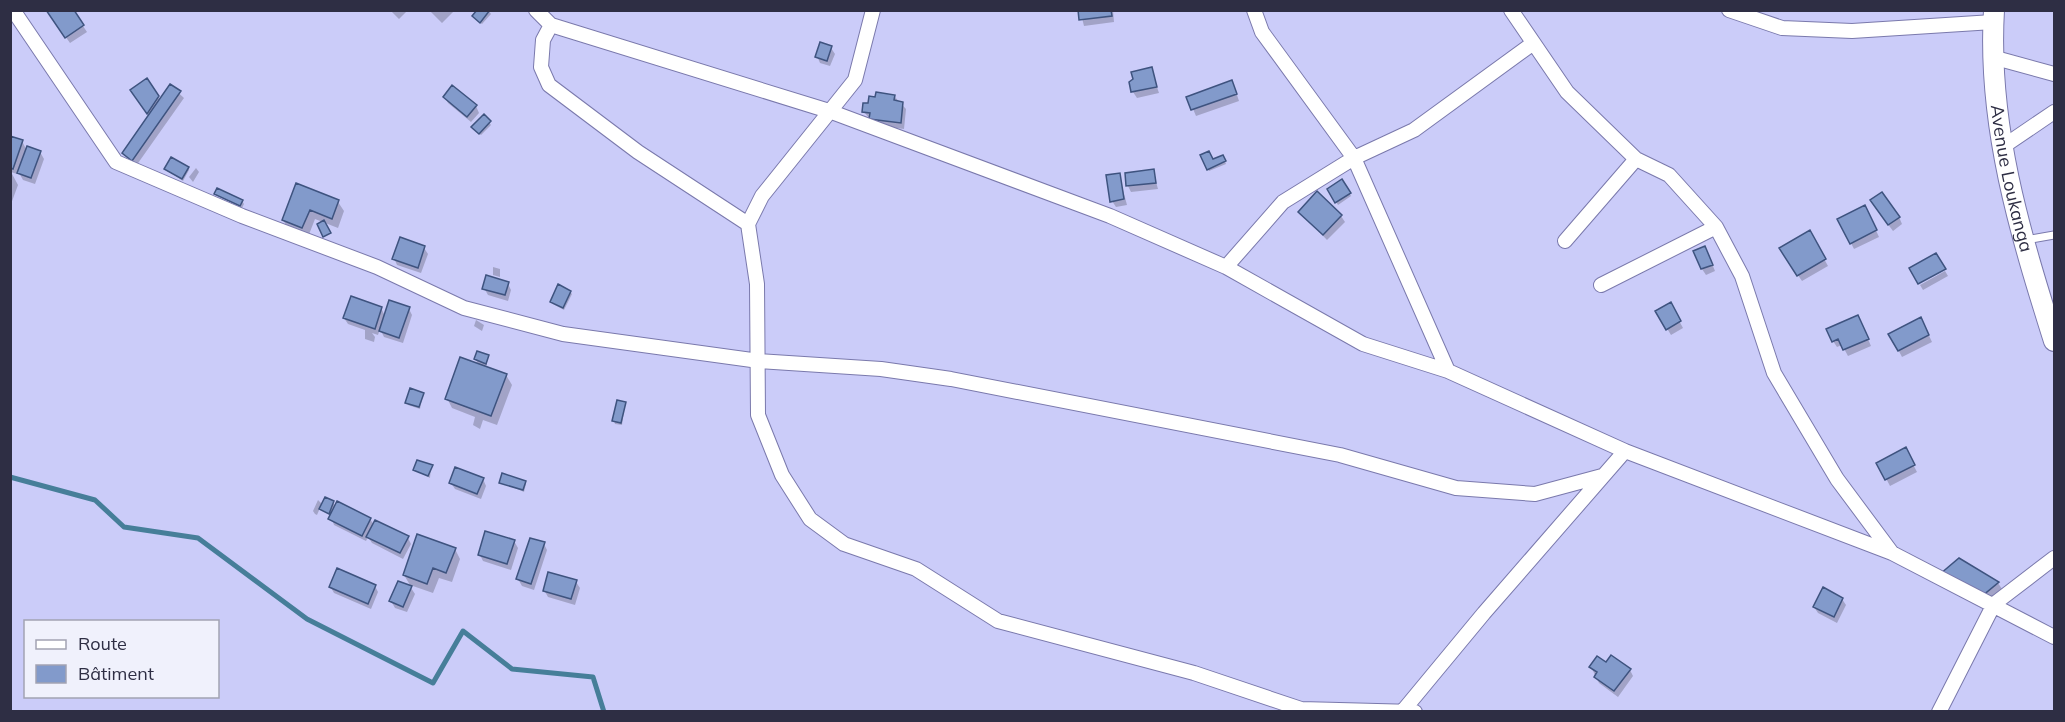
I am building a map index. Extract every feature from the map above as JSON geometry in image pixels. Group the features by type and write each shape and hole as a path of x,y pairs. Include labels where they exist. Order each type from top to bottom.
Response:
{"main road":[{"name":"Avenue Loukanga","path":"1993,16 1992,57 2001,148 2023,241 2055,341"}],"street":[{"path":"13,10 116,162 242,216 377,267 464,308 563,334 759,361 881,369 951,379 1340,455 1456,488 1535,494 1602,476"},
{"path":"536,10 551,25 829,111 1110,216 1226,267 1363,344 1448,371 1625,451 1892,554 2055,637"},
{"path":"873,10 855,80 762,196 748,224 757,284 758,415 782,475 810,519 844,544 915,570 998,621 1194,673 1301,709 1407,711 1625,451"},
{"path":"1254,10 1262,32 1354,158 1448,371"},
{"path":"1511,10 1566,92 1636,159 1669,175 1716,227 1742,276 1774,373 1837,479 1892,554"},
{"path":"1729,10 1782,28 1852,31 1993,16"},
{"path":"551,25 543,39 541,67 549,85 638,152 748,224"},
{"path":"1226,267 1283,202 1354,158 1414,130 1532,44"},
{"path":"1992,57 2055,74"},
{"path":"2001,148 2055,112"},
{"path":"1565,241 1636,159"},
{"path":"1601,285 1716,227"},
{"path":"1939,711 1994,604 2055,558"}],"lane":[{"path":"2023,241 2055,235"}],"building":[{"path":"46,10 74,10 84,25 65,38"},
{"path":"477,10 490,10 480,23 472,16"},
{"path":"1078,10 1111,10 1112,16 1079,20"},
{"path":"820,42 832,46 827,61 815,57"},
{"path":"1152,67 1157,87 1131,92 1129,82 1133,79 1131,72"},
{"path":"147,78 159,96 147,114 130,90"},
{"path":"1232,80 1237,94 1191,110 1186,97"},
{"path":"170,84 181,91 132,161 122,153"},
{"path":"452,85 477,105 467,117 443,97"},
{"path":"876,92 895,95 894,100 903,102 901,123 869,119 870,113 862,112 863,103 868,103 869,96 875,97"},
{"path":"484,114 491,121 479,134 471,127"},
{"path":"10,136 23,140 13,169 10,168"},
{"path":"27,146 41,151 31,178 17,173"},
{"path":"1209,151 1213,159 1223,155 1226,161 1207,170 1200,155"},
{"path":"171,157 189,167 182,179 164,169"},
{"path":"1154,169 1156,183 1126,186 1125,173"},
{"path":"1120,173 1124,199 1110,202 1106,175"},
{"path":"1342,179 1351,193 1335,203 1327,189"},
{"path":"296,183 339,200 332,219 310,210 302,228 282,220"},
{"path":"217,188 243,200 240,206 214,194"},
{"path":"1317,191 1342,215 1323,235 1298,212"},
{"path":"1882,192 1900,217 1888,225 1870,200"},
{"path":"1865,205 1877,230 1850,244 1837,219"},
{"path":"324,220 331,233 323,237 317,224"},
{"path":"1810,230 1826,259 1797,276 1779,248"},
{"path":"400,237 425,246 418,268 392,259"},
{"path":"1705,246 1713,265 1701,269 1693,251"},
{"path":"1936,253 1946,269 1918,284 1909,268"},
{"path":"486,275 509,282 505,295 482,289"},
{"path":"558,284 571,291 563,308 550,302"},
{"path":"351,296 382,307 375,329 343,318"},
{"path":"389,300 410,307 399,338 379,331"},
{"path":"1671,302 1681,321 1666,330 1655,311"},
{"path":"1858,315 1869,339 1843,350 1838,339 1832,342 1826,329"},
{"path":"1921,317 1929,335 1898,351 1888,334"},
{"path":"477,351 489,355 486,364 474,359"},
{"path":"460,357 507,374 491,416 445,399"},
{"path":"410,388 424,393 419,407 405,403"},
{"path":"617,400 626,402 621,423 612,421"},
{"path":"1906,447 1915,465 1885,480 1876,463"},
{"path":"417,460 433,465 428,476 413,470"},
{"path":"455,467 484,478 477,494 449,483"},
{"path":"502,473 526,481 523,490 499,483"},
{"path":"325,497 334,501 329,514 319,509"},
{"path":"337,501 371,518 362,536 328,519"},
{"path":"375,520 409,536 400,553 366,537"},
{"path":"485,531 515,540 507,564 478,555"},
{"path":"417,534 456,548 446,573 433,568 427,584 403,575"},
{"path":"530,538 545,542 531,584 516,579"},
{"path":"1959,558 1999,582 1982,596 1940,574"},
{"path":"337,568 376,585 368,604 329,587"},
{"path":"548,572 577,580 571,599 543,591"},
{"path":"398,581 412,586 403,607 389,601"},
{"path":"1823,587 1843,598 1834,617 1813,607"},
{"path":"1611,655 1631,669 1614,691 1594,677 1597,672 1589,667 1597,656 1606,662"}],"waterway":[{"path":"10,477 95,500 124,527 198,538 307,619 433,683 463,631 512,669 593,677 604,712"}]}
